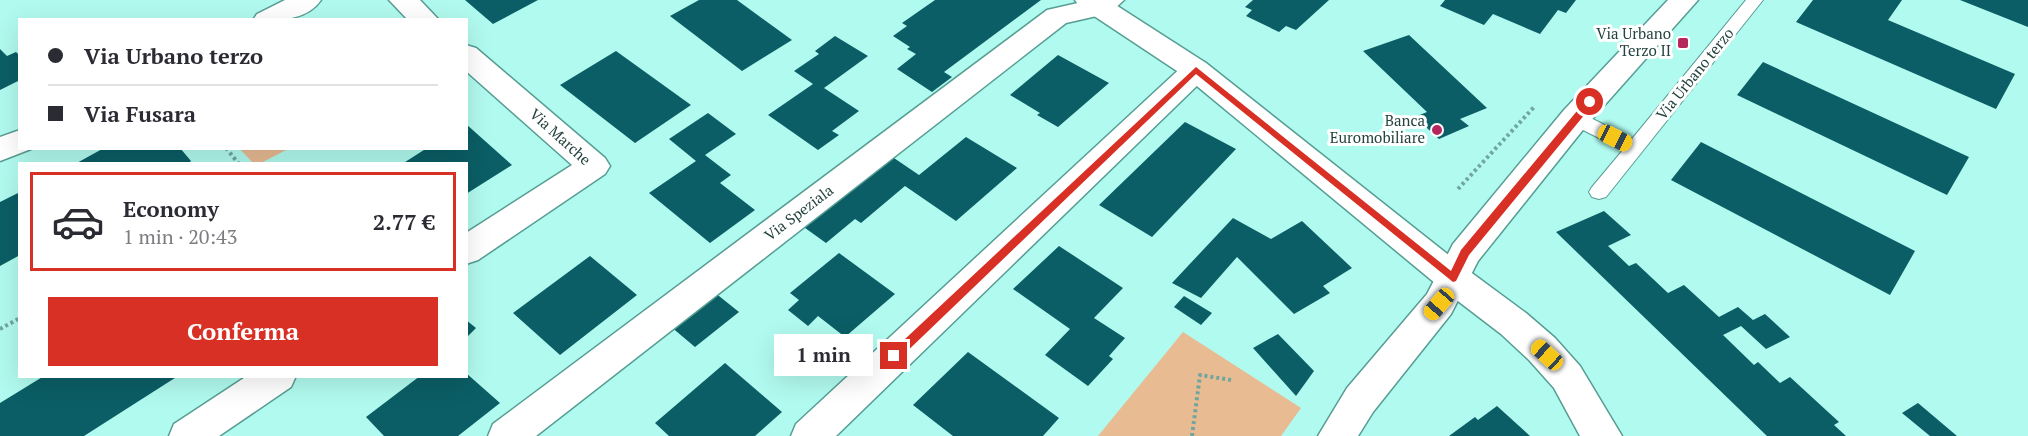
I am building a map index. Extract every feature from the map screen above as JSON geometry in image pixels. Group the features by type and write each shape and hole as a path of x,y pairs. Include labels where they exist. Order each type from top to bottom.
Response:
{"street":[{"path":"271,18 307,0"},
{"path":"403,0 423,18"},
{"path":"1337,436 1360,400 1439,304 1465,253 1575,118 1684,0"},
{"path":"1100,2 1196,70 1453,278 1492,305 1547,355 1568,378 1593,426 1603,436"},
{"name":"Via Speziala","path":"507,436 1057,16 1100,2"},
{"name":"Via Marche","path":"468,57 594,166 468,250"},
{"path":"810,436 1196,70"},
{"path":"0,150 18,142"},
{"path":"188,436 275,378"}],"lane":[{"name":"Via Urbano terzo","path":"1599,192 1754,0"},
{"path":"1575,118 1635,148"}],"path":[{"path":"228,150 237,162"},
{"path":"0,330 18,319"},
{"path":"1192,436 1200,375 1231,380"}],"shaded area":[{"path":"241,150 286,150 263,162 252,162"},
{"path":"1183,332 1301,408 1281,436 1098,436"}],"building":[{"path":"465,0 538,0 493,24"},
{"path":"699,0 737,0 792,40 742,71 670,16"},
{"path":"935,0 1041,0 944,72 952,77 932,92 897,69 916,54 907,49 910,47 893,36 907,26 902,23"},
{"path":"1253,0 1329,0 1296,30 1286,26 1279,32 1246,16 1252,10 1245,7"},
{"path":"1445,0 1576,0 1566,13 1558,10 1540,34 1493,14 1484,25 1440,6"},
{"path":"1813,0 1902,0 1888,20 2015,74 1996,109 1796,22"},
{"path":"1960,0 2028,0 2028,27"},
{"path":"1409,35 1487,108 1460,119 1469,126 1439,139 1415,117 1427,112 1363,51"},
{"path":"835,36 868,56 824,88 859,111 832,131 839,135 818,150 768,115 813,84 794,71 819,54 815,51"},
{"path":"0,49 7,56 16,52 18,54 18,81 0,90"},
{"path":"616,51 691,105 635,143 560,85"},
{"path":"1058,55 1109,83 1058,127 1010,95"},
{"path":"1763,62 1969,157 1947,195 1737,95"},
{"path":"708,113 736,134 705,155 731,175 720,183 755,210 710,243 649,193 696,161 669,139"},
{"path":"1185,122 1236,149 1152,237 1099,205"},
{"path":"468,126 512,165 468,193 468,162 405,162 424,150 468,150"},
{"path":"966,137 1017,168 956,221 905,186 861,223 855,219 826,243 801,225 891,156 919,175"},
{"path":"1701,142 1915,251 1890,295 1671,180"},
{"path":"100,150 182,150 191,161 190,162 79,162"},
{"path":"18,193 18,256 0,266 0,202"},
{"path":"1604,211 1631,235 1608,246 1629,266 1636,263 1668,293 1684,285 1719,317 1738,307 1753,320 1765,314 1790,337 1766,349 1741,326 1723,335 1754,365 1758,362 1780,383 1790,377 1839,422 1834,425 1846,436 1767,436 1556,232"},
{"path":"1233,218 1271,239 1302,221 1352,268 1323,286 1330,293 1294,314 1237,257 1201,298 1172,283"},
{"path":"1059,246 1123,288 1094,318 1125,338 1109,356 1113,359 1088,386 1045,355 1070,329 1013,289"},
{"path":"839,253 895,294 845,337 818,316 808,326 788,310 799,300 790,293"},
{"path":"590,256 637,295 560,355 513,313"},
{"path":"714,292 739,312 695,347 670,326"},
{"path":"1184,296 1212,313 1201,325 1174,307"},
{"path":"468,322 476,328 468,336"},
{"path":"1278,334 1314,371 1296,396 1253,348"},
{"path":"968,352 1059,418 1043,436 953,436 913,405"},
{"path":"725,363 782,412 755,436 669,436 655,423"},
{"path":"468,375 500,403 458,436 384,436 366,417 417,378 468,378"},
{"path":"41,378 175,378 84,436 0,436 0,403"},
{"path":"1918,403 1957,436 1930,436 1902,413"},
{"path":"1497,406 1530,436 1449,436 1475,417 1478,420"}],"place":[{"name":"Via Urbano Terzo II","path":"1683,43"},
{"name":"Banca Euromobiliare","path":"1437,130"}],"route":[{"path":"894,356 1196,70 1453,278 1465,253 1590,102"}]}
